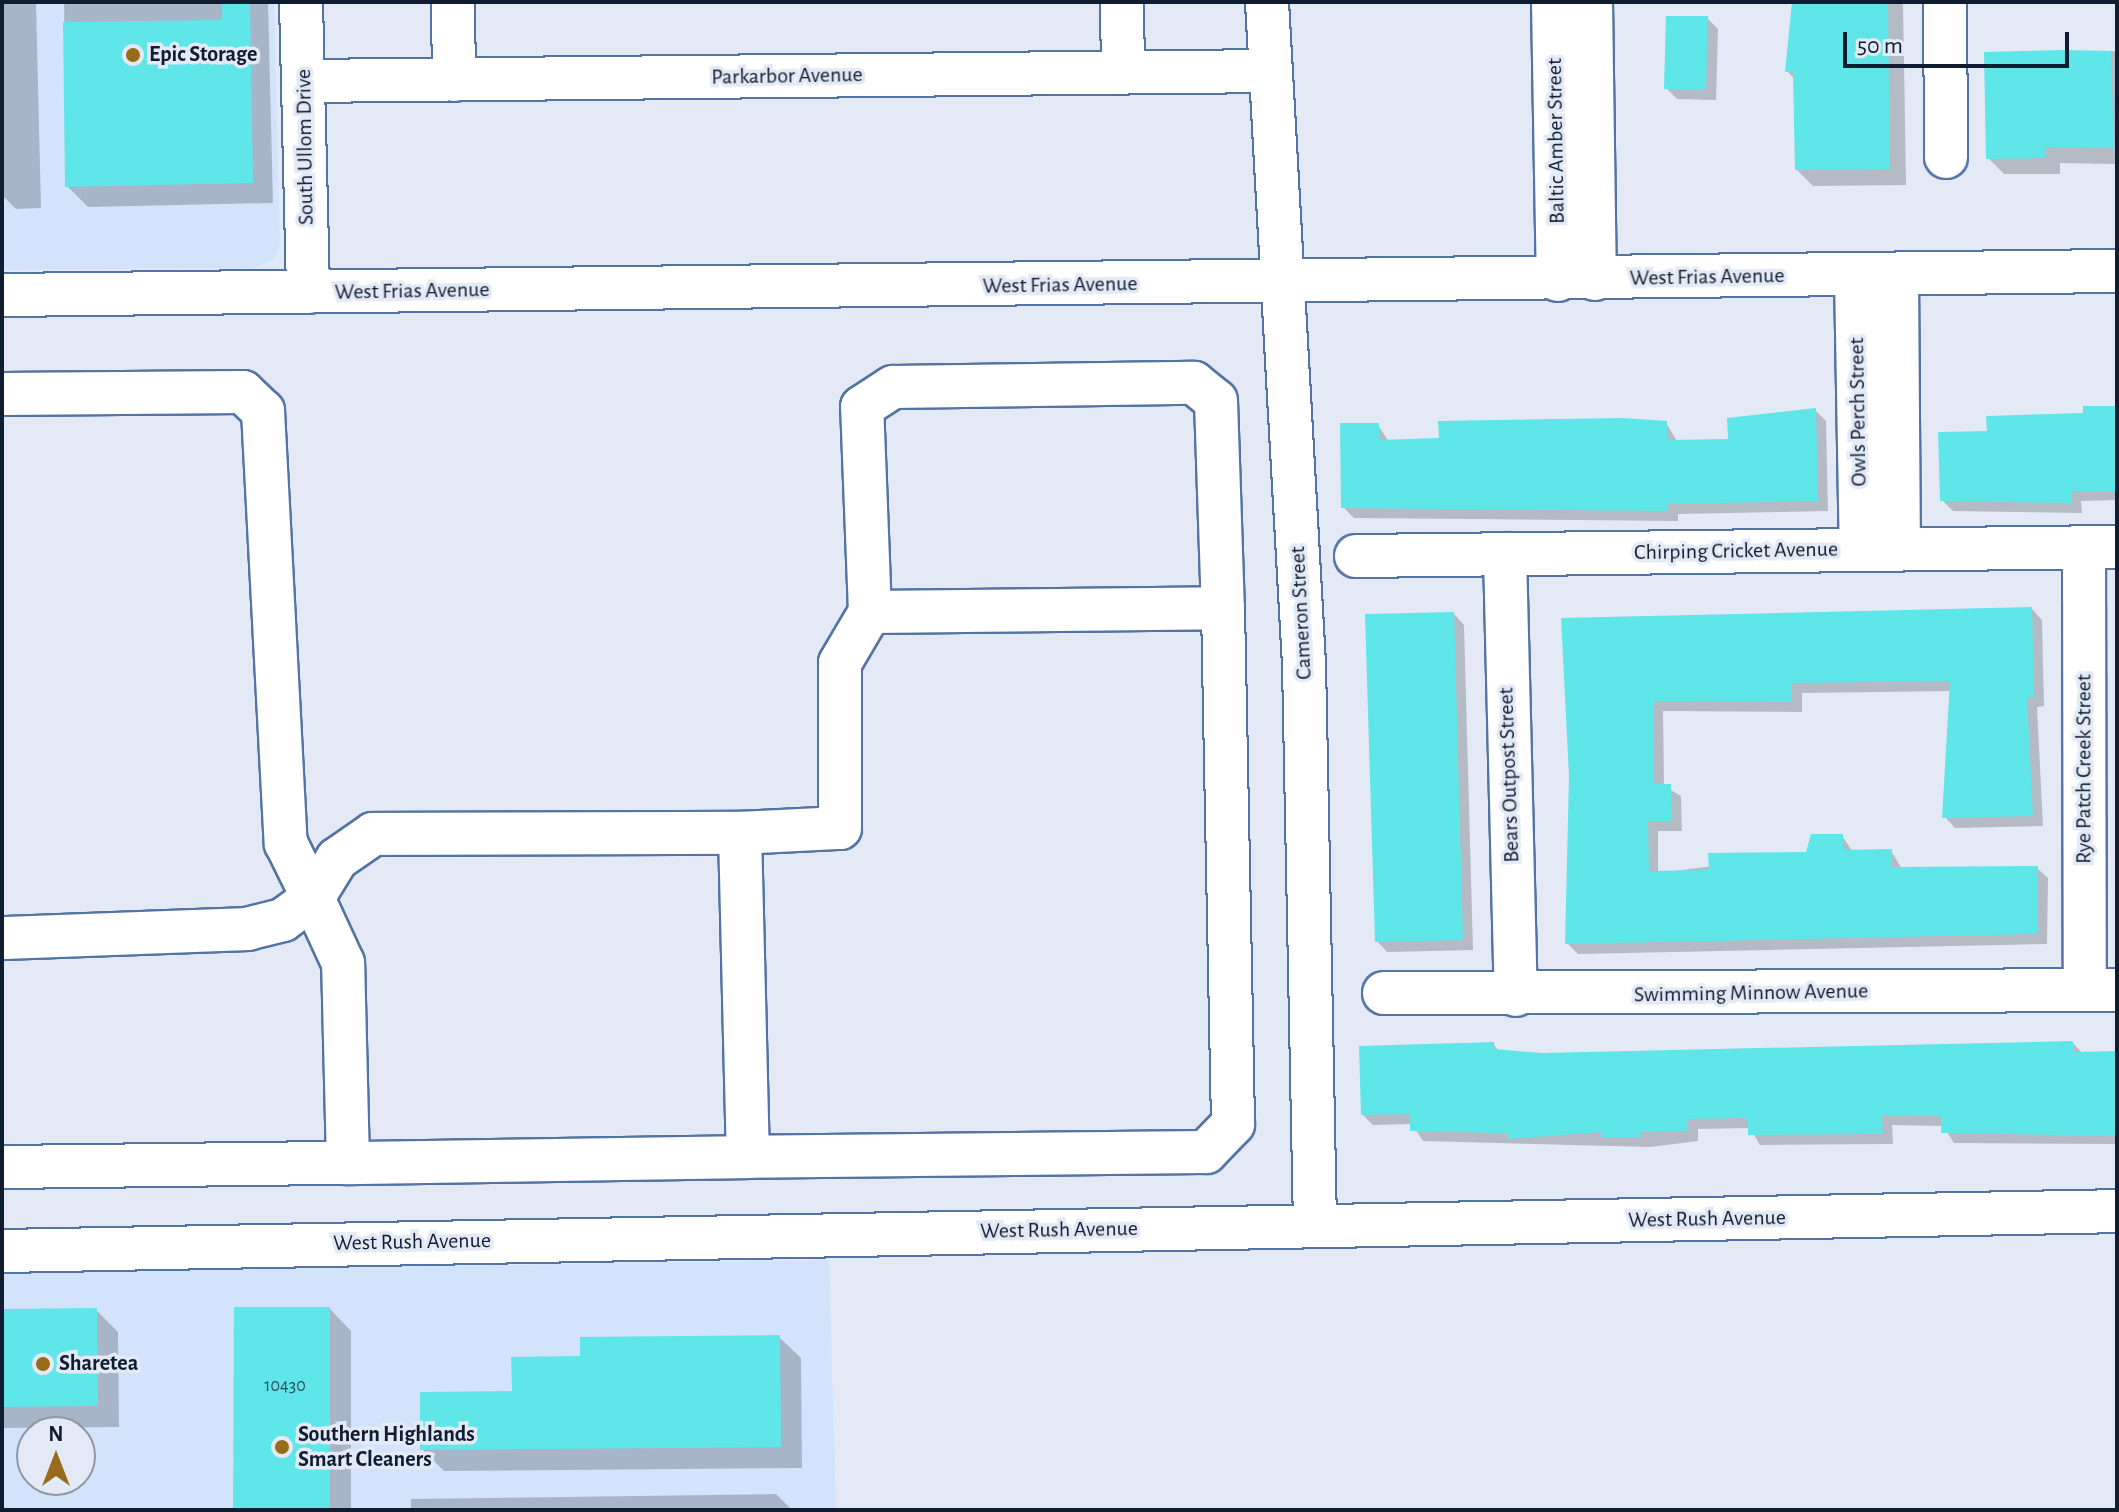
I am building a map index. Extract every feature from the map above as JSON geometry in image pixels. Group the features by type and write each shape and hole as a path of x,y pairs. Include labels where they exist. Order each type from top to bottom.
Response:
{"street":[{"name":"South Ullom Drive","path":"301,2 308,292"},
{"path":"453,2 454,80"},
{"path":"1122,2 1123,72"},
{"name":"Cameron Street","path":"1267,2 1304,663 1315,1226"},
{"name":"Baltic Amber Street","path":"1553,2 1573,91 1576,279"},
{"name":"Baltic Amber Street","path":"1573,91 1591,2"},
{"path":"1945,2 1946,157"},
{"name":"Parkarbor Avenue","path":"303,81 1270,71"},
{"name":"West Frias Avenue","path":"2,295 1285,283 2117,271"},
{"name":"Owls Perch Street","path":"1878,445 1897,274"},
{"name":"Owls Perch Street","path":"1856,275 1878,445 1880,550"},
{"path":"2,938 248,929 283,920 313,898 337,859 373,834 740,833 840,828 840,663 870,612 862,407 893,387 1194,383 1216,401 1233,1124 1206,1152 2,1167"},
{"path":"2,394 243,392 263,411 286,843 343,963 348,1163"},
{"name":"Chirping Cricket Avenue","path":"1356,556 2100,547"},
{"name":"Rye Patch Creek Street","path":"2100,547 2101,990"},
{"name":"Bears Outpost Street","path":"1505,554 1516,995"},
{"path":"870,612 1223,608"},
{"path":"740,833 748,1157"},
{"name":"Swimming Minnow Avenue","path":"1384,993 1516,995 2101,990"},
{"name":"West Rush Avenue","path":"2,1251 2117,1211"}],"shaded area":[{"path":"2,2 274,2 280,244 274,260 254,268 2,270"},
{"path":"829,1260 836,1510 2,1510 2,1273"}],"building":[{"path":"1792,2 1888,2 1890,169 1795,170 1793,72 1785,72"},
{"path":"250,3 253,183 65,187 63,22 222,20 222,4"},
{"path":"1666,16 1708,16 1706,90 1664,89"},
{"path":"2111,51 2114,148 2045,147 2045,158 1986,159 1984,52"},
{"path":"2083,406 2117,406 2117,492 2072,491 2072,503 1940,501 1938,432 1987,431 1986,416 2083,413"},
{"path":"1816,408 1818,501 1668,504 1668,511 1341,508 1340,423 1379,423 1379,440 1439,438 1438,421 1622,418 1667,421 1667,440 1728,439 1727,418"},
{"path":"2032,607 2034,697 2027,697 2033,816 1942,818 1950,681 1792,683 1792,702 1653,701 1654,784 1671,784 1672,821 1648,821 1649,871 1709,870 1708,853 1806,852 1811,834 1843,834 1843,850 1892,849 1892,867 2038,866 2037,934 1565,944 1569,776 1561,618"},
{"path":"1454,612 1463,940 1375,942 1365,614"},
{"path":"2073,1041 2074,1052 2117,1051 2117,1136 1941,1133 1941,1116 1882,1115 1883,1134 1748,1135 1748,1118 1688,1119 1688,1131 1640,1132 1641,1138 1602,1138 1602,1132 1508,1139 1507,1133 1410,1131 1410,1114 1361,1115 1359,1046 1494,1042 1494,1049 1542,1053"},
{"path":"234,1307 330,1307 330,1510 233,1510"},
{"path":"97,1308 98,1406 2,1407 2,1309"},
{"path":"780,1335 781,1447 420,1450 420,1392 512,1391 511,1357 580,1356 580,1337"}],"place":[{"name":"Epic Storage","path":"133,55"},
{"name":"Sharetea","path":"43,1364"},
{"name":"Southern Highlands Smart Cleaners","path":"282,1447"}]}
